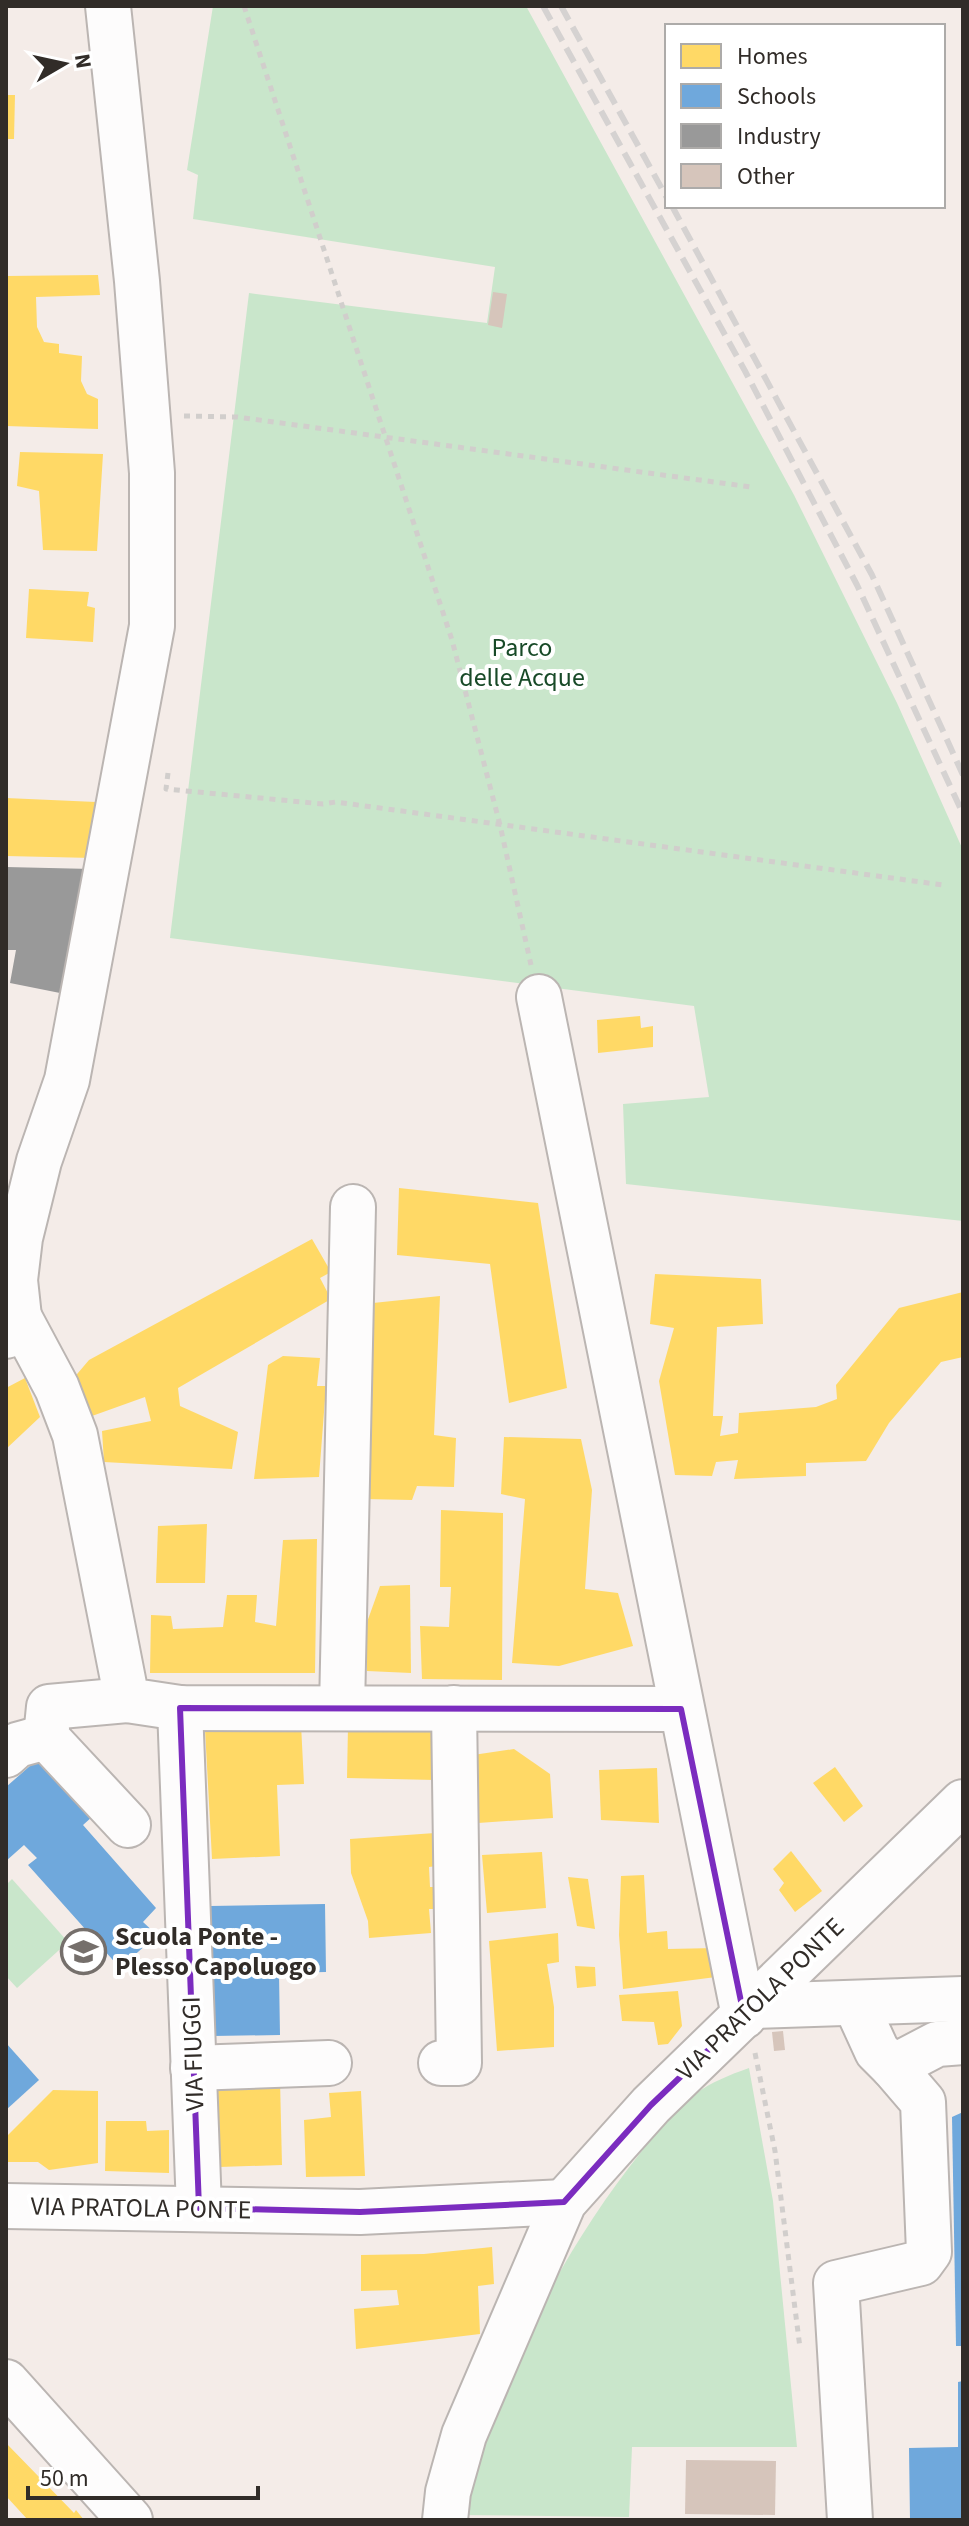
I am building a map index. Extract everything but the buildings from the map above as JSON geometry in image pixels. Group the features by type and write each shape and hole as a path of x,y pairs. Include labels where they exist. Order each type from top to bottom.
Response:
{"street":[{"path":"108,6 152,473 152,626 67,1080 39,1161 20,1238 12,1326 57,1388 75,1435 127,1700"},
{"path":"539,997 681,1709 749,2011 963,1999"},
{"path":"342,1708 353,1207"},
{"path":"128,1825 46,1737 49,1707 127,1700 180,1708 681,1709"},
{"name":"VIA FIUGGI","path":"180,1708 199,2208"},
{"path":"450,2063 454,1708"},
{"path":"6,1755 17,1745 46,1737"},
{"name":"VIA PRATOLA PONTE","path":"445,2520 448,2492 464,2435 564,2202 651,2105 963,1802"},
{"path":"850,2520 836,2283 921,2263 929,2252 923,2102 877,2051 855,2003"},
{"path":"893,2067 937,2044 963,2042"},
{"path":"193,2068 329,2063"},
{"name":"VIA PRATOLA PONTE","path":"6,2206 360,2212 564,2202"},
{"path":"6,2382 130,2520"}],"path":[{"path":"244,6 452,640 500,825 539,997"},
{"path":"147,415 237,417 751,487"},
{"path":"168,773 166,789 323,804 336,802 943,885"},
{"path":"749,2011 775,2151 800,2351"}],"highlighted area":[{"path":"180,1708 681,1709 744,2016 651,2105 564,2202 360,2212 199,2208"}],"green space":[{"name":"Parco delle Acque","path":"213,6 526,6 794,495 897,703 963,850 963,1221 626,1184 623,1104 709,1097 694,1006 170,938 249,293 487,323 495,267 193,219 198,175 187,170"},
{"path":"12,1879 68,1942 17,1988 6,1976 6,1885"},
{"path":"749,2068 773,2201 797,2447 632,2447 629,2517 459,2515 510,2371 532,2324 582,2235 641,2152 680,2107 708,2086"}],"railway":[{"path":"543,6 745,371 857,585 963,814"},
{"path":"561,6 665,194"},
{"path":"673,208 872,575 963,775"}],"place":[{"name":"Scuola Ponte - Plesso Capoluogo","path":"84,1951"}]}
